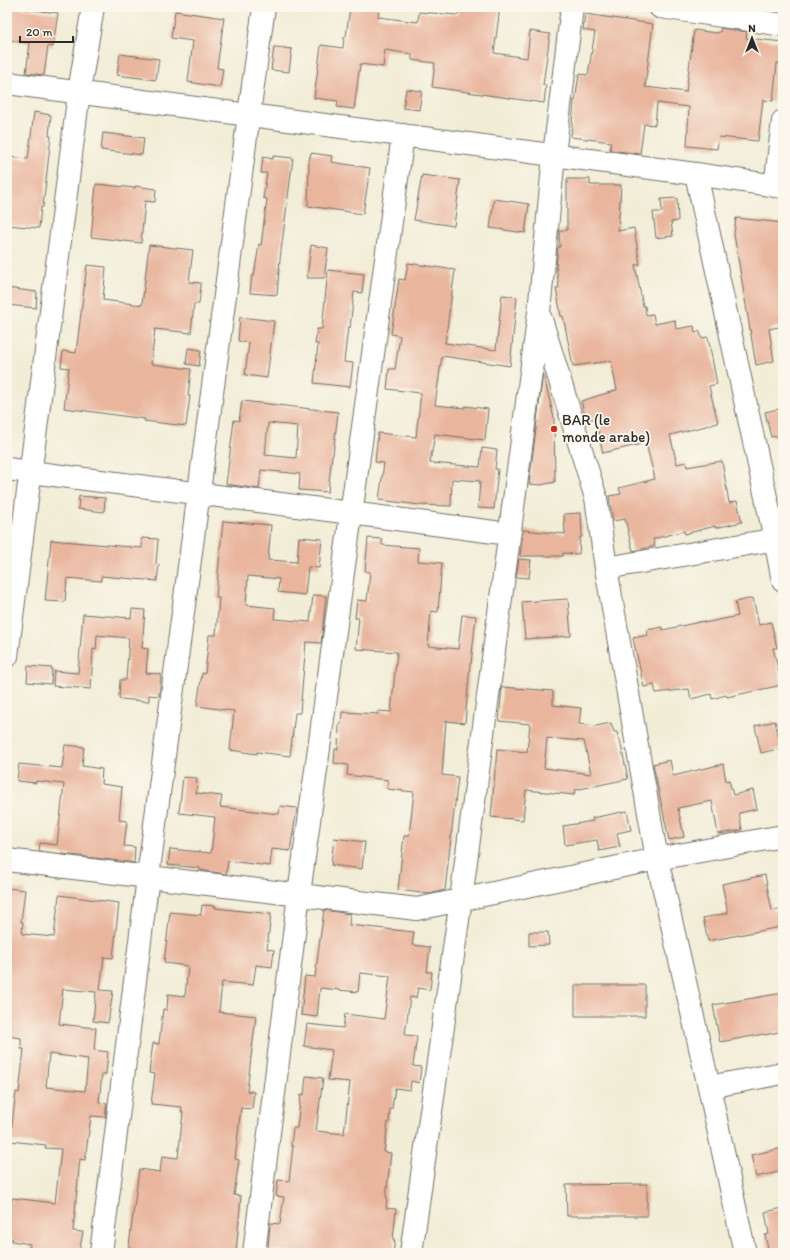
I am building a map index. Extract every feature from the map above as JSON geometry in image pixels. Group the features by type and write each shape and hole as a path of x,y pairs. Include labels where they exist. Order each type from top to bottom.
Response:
{"street":[{"path":"7,656 79,92 93,7"},
{"path":"101,1253 198,494 264,7"},
{"path":"411,1253 461,899 539,312 554,155 572,7"},
{"path":"660,7 783,25"},
{"path":"7,83 249,114 779,186 783,121"},
{"path":"254,1253 299,894 403,136"},
{"path":"696,174 779,538 783,581"},
{"path":"539,312 596,498 606,568 657,859 745,1253"},
{"path":"7,469 509,534"},
{"path":"606,568 779,538"},
{"path":"7,860 417,909 657,859 783,836"},
{"path":"709,1087 783,1073"}],"building":[{"path":"7,7 58,13 53,47 48,46 44,75 26,73 30,43 7,40"},
{"path":"350,7 379,7 378,17 418,22 419,12 458,15 460,7 500,7 494,53 527,58 530,31 550,34 543,85 546,85 544,103 432,87 435,63 412,60 412,54 385,50 383,67 360,64 354,109 337,107 338,101 314,98 321,45 343,48"},
{"path":"175,11 224,18 217,68 223,69 220,87 188,82 193,41 171,38"},
{"path":"585,14 653,24 645,87 686,92 694,30 716,33 720,32 721,28 747,32 746,38 783,42 780,63 777,63 773,101 763,100 758,141 719,137 717,149 687,146 689,107 657,103 655,125 644,124 640,154 610,150 611,142 571,137 574,100 575,101 579,74 588,75 595,32 583,30"},
{"path":"274,47 292,49 289,72 271,70"},
{"path":"120,54 159,59 156,80 117,75"},
{"path":"406,89 422,91 419,110 403,108"},
{"path":"34,112 51,115 49,136 51,136 43,207 41,207 39,228 7,225 7,157 28,159"},
{"path":"103,133 144,138 142,155 101,150"},
{"path":"311,153 332,156 331,162 370,168 363,214 308,206 309,160"},
{"path":"273,156 293,158 277,295 250,293 252,275 254,276 259,244 261,245 267,199 263,198 267,173 261,173 263,157 273,159"},
{"path":"422,175 460,180 454,226 414,220"},
{"path":"567,179 590,179 590,185 621,185 618,231 634,228 640,265 635,265 646,315 653,314 655,324 675,320 676,329 694,326 695,333 700,331 701,338 708,337 717,384 709,386 718,423 670,435 677,464 686,462 687,467 722,461 729,503 737,501 742,522 715,528 715,526 685,534 684,531 653,539 655,546 633,551 625,519 613,521 609,496 621,494 619,488 655,479 646,443 603,453 595,418 586,420 581,401 617,390 611,361 573,366 563,316 561,316 556,288 559,288 556,266 558,247 560,247 559,231 567,230"},
{"path":"96,184 135,188 135,186 156,189 155,202 145,201 141,243 91,237"},
{"path":"677,198 678,221 671,222 673,236 656,238 653,212 662,212 661,199"},
{"path":"494,199 529,204 525,233 490,228"},
{"path":"736,218 783,223 783,326 769,329 774,361 756,365 734,234"},
{"path":"149,245 193,250 189,282 201,283 199,304 194,304 191,333 155,329 151,364 191,369 188,396 190,396 186,426 64,408 69,368 61,367 63,351 76,353 87,265 106,267 103,300 142,305"},
{"path":"311,245 328,248 324,278 307,278"},
{"path":"408,263 455,270 445,343 496,350 502,295 517,297 510,366 442,356 435,405 465,408 465,406 488,409 485,440 435,434 430,463 480,467 482,448 497,450 495,469 498,469 494,509 478,508 480,481 452,479 451,506 420,505 379,500 384,463 375,462 378,433 416,437 421,393 387,389 389,369 395,369 400,336 391,334 399,279 405,280"},
{"path":"328,270 364,274 362,293 354,292 350,328 348,327 344,362 353,363 350,387 314,383 318,344 315,344 317,329 322,329"},
{"path":"7,288 37,292 36,308 7,305"},
{"path":"240,317 274,321 267,378 245,375 249,343 238,341"},
{"path":"188,348 201,350 199,366 186,364"},
{"path":"543,373 554,418 555,482 541,485 529,484"},
{"path":"242,401 338,412 328,492 299,490 300,474 261,470 259,489 226,484 234,420 239,421","holes":["268,423 298,426 296,458 265,455"]},
{"path":"783,408 783,435 771,437 765,412"},
{"path":"79,496 105,498 104,512 78,509"},
{"path":"581,513 582,537 580,537 579,554 563,553 563,556 520,556 523,530 565,534 564,514"},
{"path":"223,521 271,525 268,560 297,562 299,537 322,539 319,568 308,567 305,595 278,592 279,579 248,576 246,605 275,608 274,619 310,622 313,595 326,596 321,643 306,642 300,713 295,713 290,756 257,752 257,754 230,750 234,711 197,706 202,673 205,674 209,635 216,635 219,598 216,598"},
{"path":"142,538 158,539 156,564 159,565 157,581 101,576 101,581 67,578 65,602 45,601 51,540 142,548"},
{"path":"368,538 382,539 382,545 419,548 418,561 442,563 438,612 431,611 428,646 458,649 462,615 476,616 465,723 446,721 442,775 458,777 445,890 429,894 398,890 404,836 409,836 414,792 387,789 388,780 347,775 348,765 334,763 335,749 338,749 339,724 341,724 342,712 378,714 378,711 391,712 397,652 356,649 359,618 355,618 357,600 367,601 370,572 365,571"},
{"path":"519,559 531,560 529,578 516,577"},
{"path":"753,598 759,625 771,622 777,648 773,648 782,685 712,699 711,694 691,699 689,689 656,693 654,685 644,687 633,638 648,635 647,630 662,627 663,630 704,621 704,623 738,616 735,602"},
{"path":"568,599 571,636 525,639 522,602"},
{"path":"132,609 145,610 142,648 148,649 146,673 161,674 159,696 149,695 149,701 120,699 120,680 126,680 129,638 97,635 96,650 93,649 91,689 53,686 54,671 78,673 83,614 131,618"},
{"path":"28,666 52,668 51,684 27,682"},
{"path":"502,687 553,691 553,705 581,708 579,724 596,726 611,723 614,732 617,732 620,740 628,779 575,790 574,795 526,790 523,820 491,817 497,749 527,752 530,724 499,721","holes":["547,738 584,741 591,774 544,768"]},
{"path":"775,721 781,748 761,753 755,726"},
{"path":"65,745 84,747 82,766 102,769 101,784 122,787 119,820 127,821 124,846 135,847 134,863 39,851 40,843 57,845 64,784 36,781 36,783 17,781 19,764 62,768"},
{"path":"670,760 673,776 723,764 726,781 729,780 733,795 753,790 757,809 739,813 742,830 718,834 712,801 678,808 684,837 669,840 653,764"},
{"path":"183,777 197,778 196,793 222,796 220,807 279,814 280,806 297,808 290,851 272,849 270,866 228,861 226,874 200,870 200,868 168,865 170,849 211,853 215,817 179,813"},
{"path":"627,811 631,830 617,833 620,847 599,851 597,840 565,845 563,826 593,821 592,818"},
{"path":"334,838 365,842 362,869 331,865"},
{"path":"765,875 772,911 783,909 783,925 779,925 780,927 708,941 703,918 728,913 722,884"},
{"path":"7,888 25,890 21,922 23,922 22,934 54,937 59,895 119,903 113,958 104,957 100,990 113,991 108,1023 93,1021 96,992 63,989 59,1024 96,1028 94,1050 108,1052 106,1074 102,1074 99,1102 107,1103 105,1117 91,1116 85,1160 80,1159 73,1231 83,1232 79,1253 29,1253 30,1244 12,1241 13,1239 7,1239 7,1202 12,1202 12,1198 55,1203 61,1149 45,1148 46,1145 10,1141 16,1092 19,1093 24,1049 21,1049 21,1038 7,1036","holes":["49,1054 88,1059 85,1091 46,1087"]},
{"path":"202,905 216,906 215,908 271,914 267,949 274,950 272,967 256,965 253,985 222,982 219,1012 256,1016 247,1091 254,1092 252,1109 241,1108 235,1159 239,1160 234,1195 241,1196 236,1253 128,1253 139,1169 160,1172 162,1156 178,1158 183,1112 181,1112 182,1107 151,1104 155,1074 149,1073 153,1043 159,1044 163,1009 167,1010 168,994 185,996 188,966 164,963 170,912 201,915"},
{"path":"324,910 350,914 349,925 414,932 412,945 430,947 427,972 432,972 430,990 418,988 416,998 410,997 405,1035 417,1036 413,1066 421,1067 419,1083 411,1081 410,1090 395,1088 392,1109 390,1109 384,1152 391,1153 386,1208 396,1209 393,1253 302,1253 268,1249 270,1223 280,1224 284,1197 276,1196 278,1180 289,1181 293,1146 291,1146 293,1128 297,1128 301,1094 304,1095 306,1076 323,1078 316,1131 344,1134 350,1082 328,1080 332,1050 304,1046 307,1024 343,1028 345,1014 384,1019 390,976 360,973 358,992 320,988 317,1017 301,1015 305,976 315,977"},
{"path":"529,932 548,932 549,945 529,946"},
{"path":"575,985 645,985 645,1016 575,1016"},
{"path":"783,993 783,1031 720,1042 713,1005"},
{"path":"783,1148 783,1171 756,1177 751,1155"},
{"path":"647,1184 647,1216 567,1216 566,1185"},
{"path":"783,1208 783,1253 769,1253 765,1235 769,1234 765,1212"}],"place":[{"name":"BAR (le monde arabe)","path":"554,429"}]}
